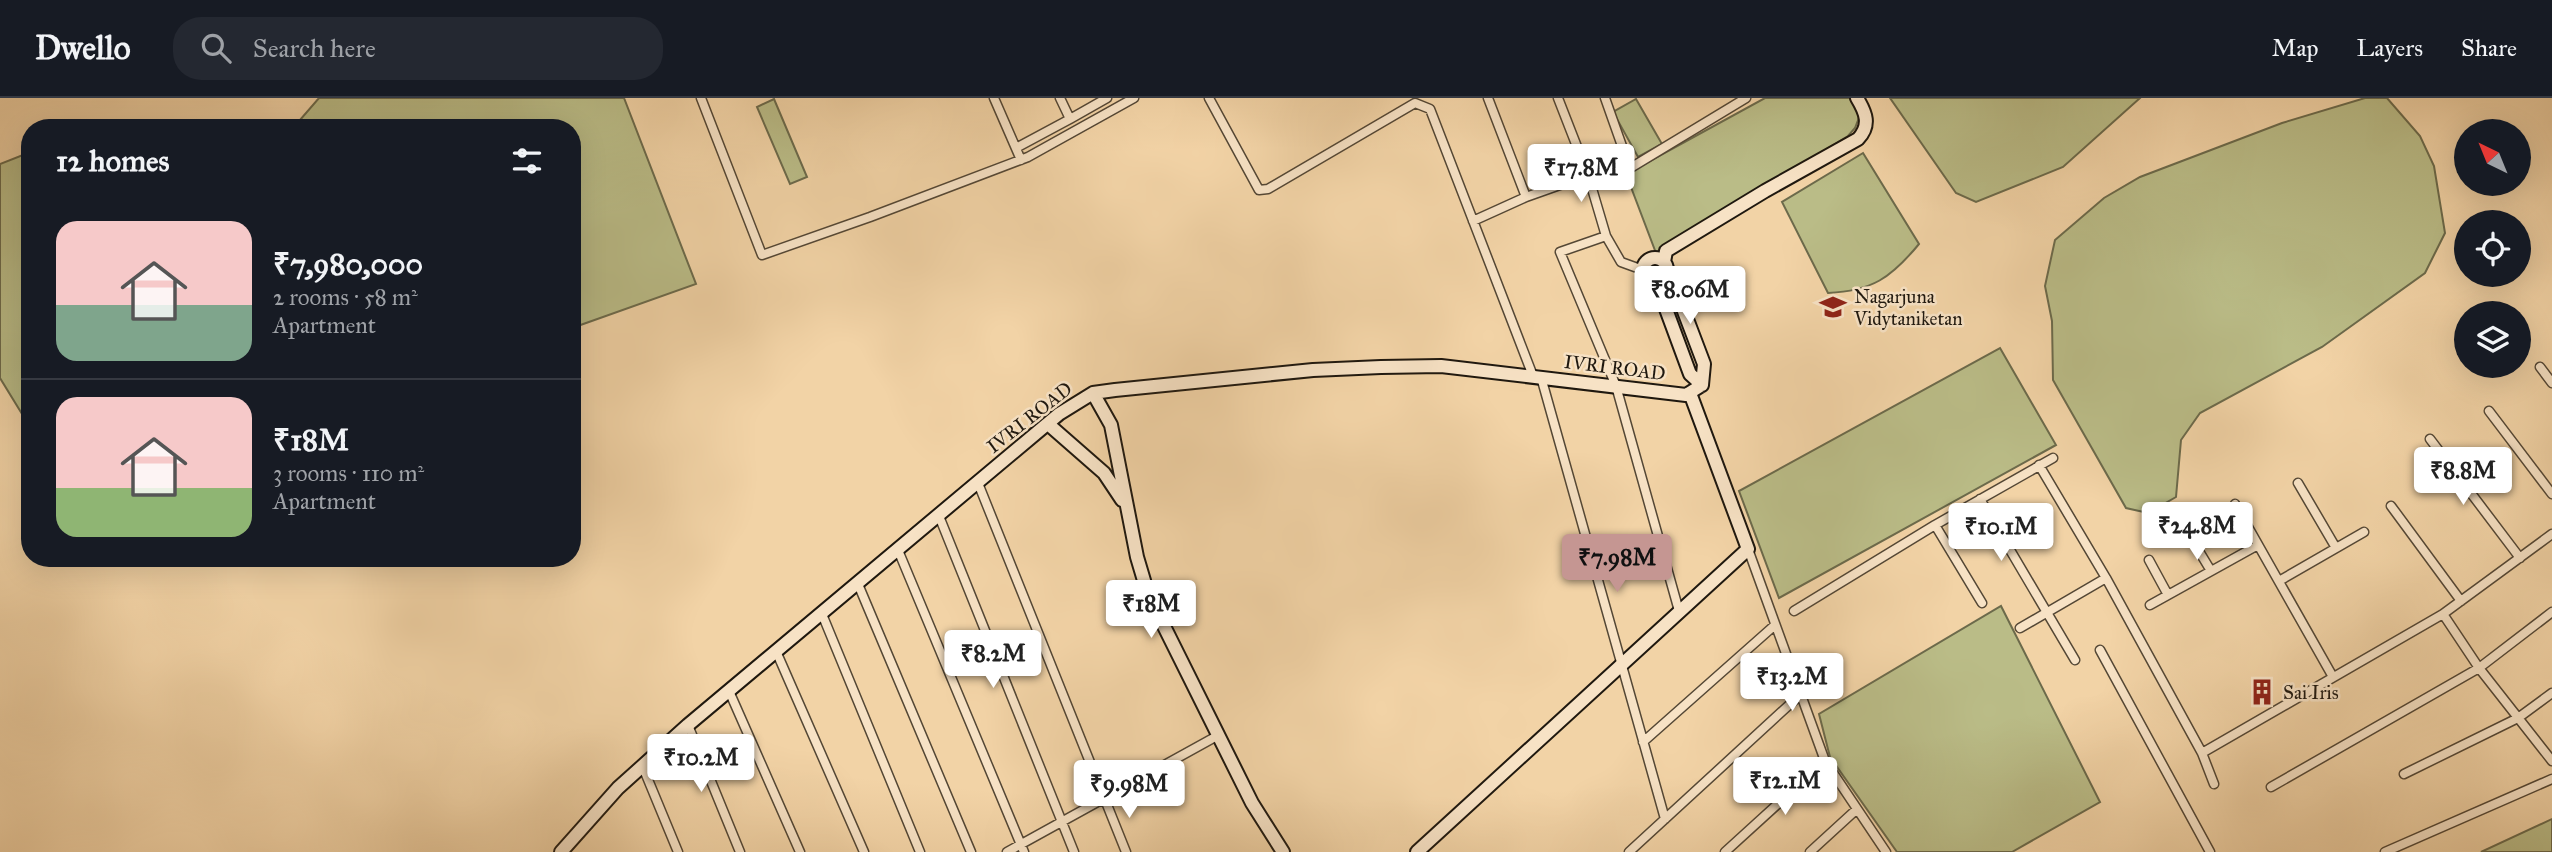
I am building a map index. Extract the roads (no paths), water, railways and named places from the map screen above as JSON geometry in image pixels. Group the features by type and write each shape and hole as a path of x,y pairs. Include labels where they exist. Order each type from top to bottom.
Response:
{"street":[{"path":"701,98 762,255 1021,160 1134,98"},
{"path":"994,98 1021,160"},
{"path":"1060,98 1070,119"},
{"path":"1016,148 1107,98"},
{"path":"1209,98 1259,190 1268,189 1415,103 1430,109 1537,377 1665,819"},
{"path":"1489,98 1526,197"},
{"path":"1558,98 1588,175 1606,236 1621,262 1643,270 1645,263 1653,258 1662,273"},
{"path":"1605,98 1628,163 1632,167 1746,98"},
{"path":"1662,273 1666,251 1858,139 1867,123 1865,112 1857,98"},
{"path":"1473,220 1526,197 1588,175"},
{"path":"1606,236 1560,252 1616,386 1679,611"},
{"name":"IVRI ROAD","path":"561,852 642,765 1078,401 1093,393 1313,370 1441,366 1686,395 1702,385 1704,364 1671,277 1662,273 1646,278 1643,270"},
{"path":"2540,367 2552,383"},
{"path":"1093,393 1111,425 1137,557 1148,593 1217,736 1252,803 1283,852"},
{"path":"1690,393 1825,761 1886,852"},
{"path":"2490,411 2552,494"},
{"path":"1048,424 1102,471 1126,506"},
{"path":"2430,439 2519,558"},
{"path":"1794,611 1935,525 2053,458"},
{"path":"1102,471 1118,461"},
{"path":"2039,466 2106,578 2202,753 2214,784"},
{"path":"978,483 1126,852"},
{"path":"2298,483 2336,548"},
{"path":"1980,499 2075,660"},
{"path":"2235,504 2333,677"},
{"path":"2391,506 2461,601"},
{"path":"939,516 1074,852"},
{"path":"1935,525 1982,603"},
{"path":"2279,581 2364,532"},
{"path":"2188,533 2211,571"},
{"path":"2202,753 2443,614 2552,534"},
{"path":"2150,605 2258,545"},
{"path":"1417,852 1748,549"},
{"path":"898,550 1022,848"},
{"path":"2149,560 2168,595"},
{"path":"2020,628 2106,578"},
{"path":"858,584 971,852"},
{"path":"2271,787 2479,667 2552,612"},
{"path":"822,614 920,852"},
{"path":"2443,614 2479,667 2552,761"},
{"path":"1643,742 1775,625"},
{"path":"2100,650 2210,852"},
{"path":"776,651 864,852"},
{"path":"729,691 800,852"},
{"path":"2404,774 2518,718 2552,693"},
{"path":"1629,852 1801,694"},
{"path":"688,725 740,852"},
{"path":"1007,852 1022,848 1061,822 1217,736"},
{"path":"1725,852 1825,761"},
{"path":"642,765 678,852"},
{"path":"2385,852 2552,779"},
{"path":"1810,852 1857,809"}],"place":[{"name":"Nagarjuna Vidytaniketan","path":"1833,307"},
{"name":"Sai Iris","path":"2262,692"}]}
